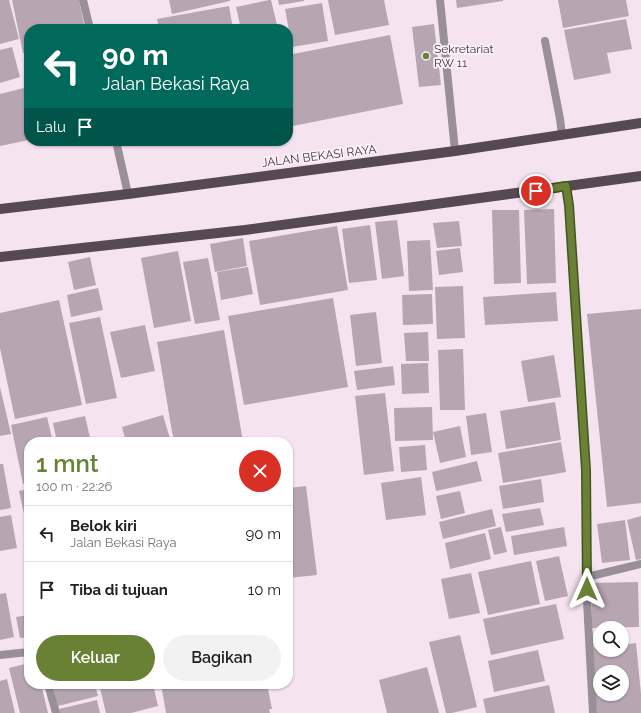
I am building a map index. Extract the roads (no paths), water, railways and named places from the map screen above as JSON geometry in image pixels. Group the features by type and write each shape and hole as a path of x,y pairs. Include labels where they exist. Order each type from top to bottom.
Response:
{"main road":[{"name":"JALAN BEKASI RAYA","path":"0,209 128,194 455,151 641,123"},
{"path":"0,257 245,230 641,176"}],"street":[{"path":"83,0 89,24"},
{"path":"440,0 455,151"},
{"path":"544,41 562,135"},
{"path":"117,146 128,194"},
{"path":"566,186 569,205 586,470 587,620 593,713"},
{"path":"587,577 641,564"},
{"path":"0,655 24,653"},
{"path":"49,689 56,713"}],"place":[{"name":"Sekretariat RW 11","path":"426,56"}]}
